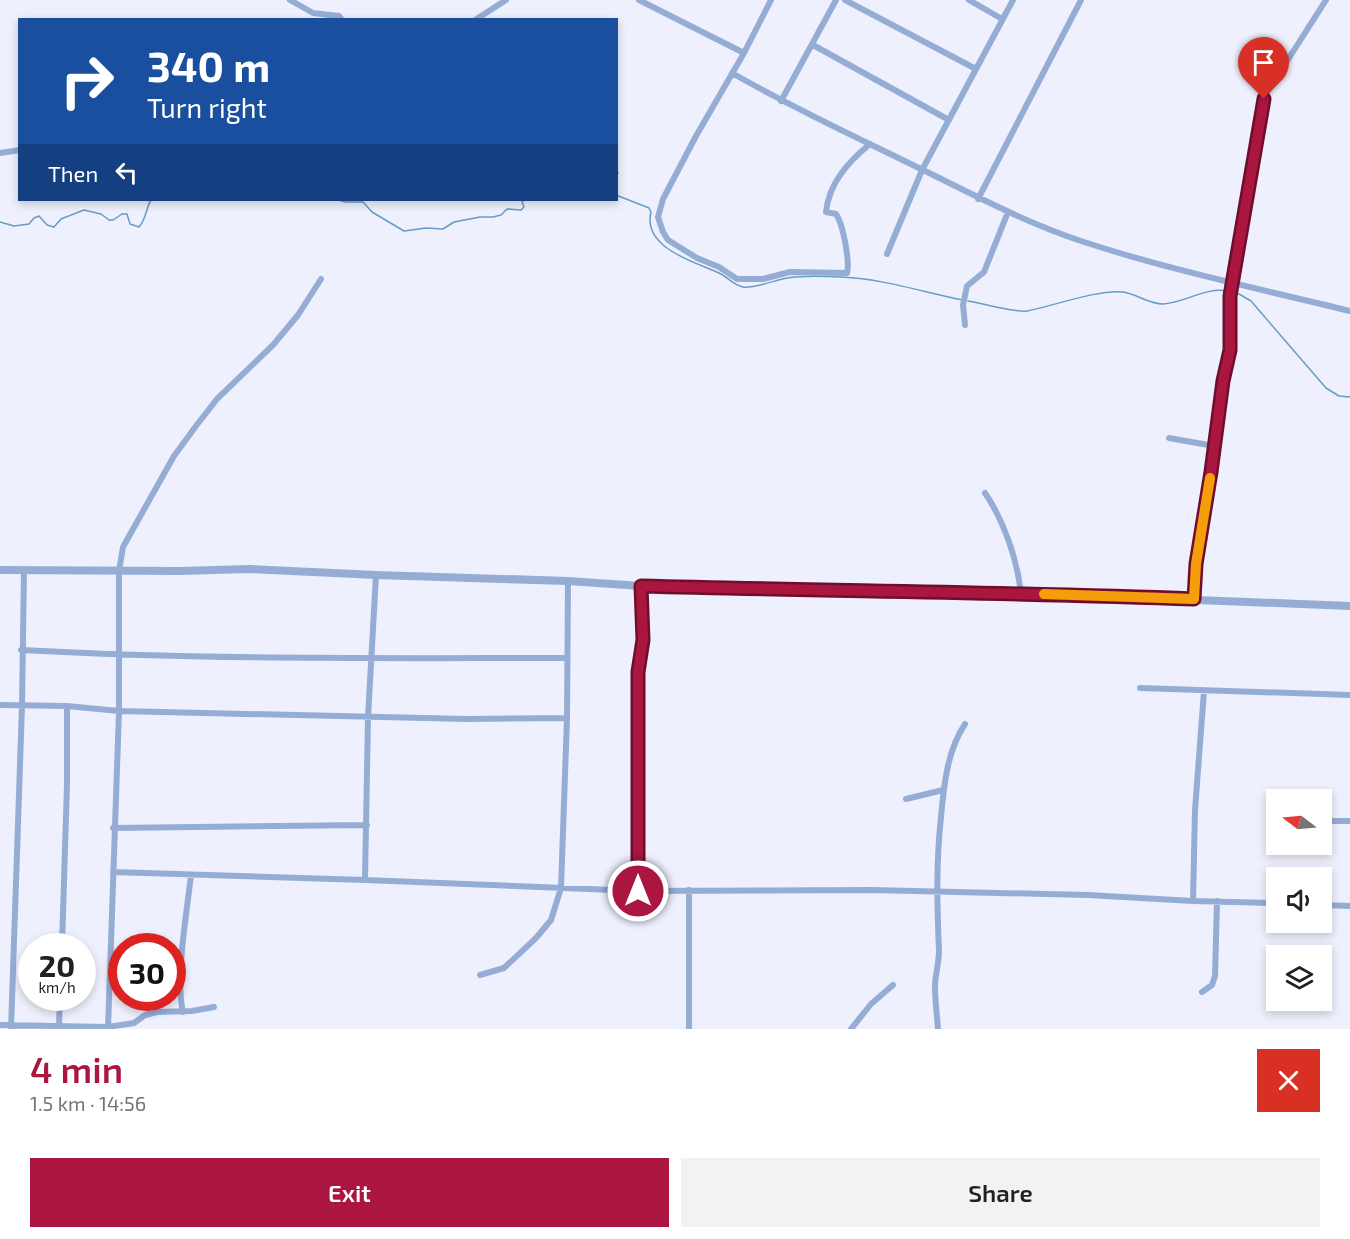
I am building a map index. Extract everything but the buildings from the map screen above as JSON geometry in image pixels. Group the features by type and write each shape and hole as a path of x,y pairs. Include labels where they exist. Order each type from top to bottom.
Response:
{"street":[{"path":"290,0 313,13 340,18"},
{"path":"478,18 506,0"},
{"path":"642,0 744,53"},
{"path":"771,0 744,53 696,136 658,212 663,232 668,240 697,258 742,280 763,279 790,272 847,273 848,263 841,224 836,214 826,212 827,203 843,169 870,144"},
{"path":"781,101 836,0"},
{"path":"845,0 976,69"},
{"path":"969,0 1002,19"},
{"path":"887,254 922,170 1013,0"},
{"path":"978,199 1081,0"},
{"path":"1194,599 1196,564 1230,350 1230,296 1264,99 1326,0"},
{"path":"813,45 949,120"},
{"path":"732,73 781,101 978,199 1080,240 1232,284 1350,311"},
{"path":"0,153 18,150"},
{"path":"965,325 964,295 968,286 984,272 1008,212"},
{"path":"108,1028 113,828 119,711 119,571 124,544 174,456 217,399 273,345 298,315 321,279"},
{"path":"1169,438 1214,446"},
{"path":"985,493 992,503 1002,528 1018,573 1021,592"},
{"path":"0,570 250,569 568,581 641,586 868,592 1021,592 1350,606"},
{"path":"11,1027 22,706 21,650 24,570"},
{"path":"365,880 368,717 376,575"},
{"path":"480,975 504,968 536,938 551,920 561,888 567,718 568,581"},
{"path":"638,891 638,672 643,640 641,586"},
{"path":"21,650 120,656 567,658"},
{"path":"1140,688 1350,695"},
{"path":"1193,901 1195,810 1204,691"},
{"path":"0,705 67,706 119,711 368,717 567,718"},
{"path":"62,933 67,706"},
{"path":"938,1029 935,986 939,954 937,848 944,790 951,756 959,733 965,724"},
{"path":"906,799 944,790"},
{"path":"1332,821 1350,821"},
{"path":"113,828 367,825"},
{"path":"113,872 638,891 938,891 1266,903"},
{"path":"183,1012 180,1001 182,966 192,875"},
{"path":"689,890 689,1029"},
{"path":"1202,992 1212,985 1215,976 1217,901"},
{"path":"1332,905 1350,906"},
{"path":"851,1029 871,1004 893,985"},
{"path":"0,1025 108,1028 134,1023 145,1015 157,1012 183,1012 214,1007"},
{"path":"59,1026 60,1011"},
{"path":"134,1023 140,1029"}],"waterway":[{"path":"618,196 649,208 650,225 654,235 662,244 673,252 719,273 739,286 752,287 800,276 842,277 888,283 963,300"},
{"path":"0,222 14,226 29,224 39,216 47,225 54,227 61,219 84,210 101,214 109,220 127,214 130,224 139,227 151,201"},
{"path":"342,201 363,202 372,212 404,231 426,228 443,229 454,222 501,215 507,209 521,210 524,207 523,201"},
{"path":"968,301 1027,311 1102,293 1123,292 1163,304 1211,291 1226,291"},
{"path":"1231,292 1251,301 1326,388 1339,396 1350,397"}],"slow traffic":[{"path":"1044,594 1194,599 1196,564 1210,478"}],"route":[{"path":"638,891 638,672 643,640 641,586 868,592 1021,592 1194,599 1196,564 1220,415 1223,381 1230,350 1228,334 1230,296 1264,99"}]}
